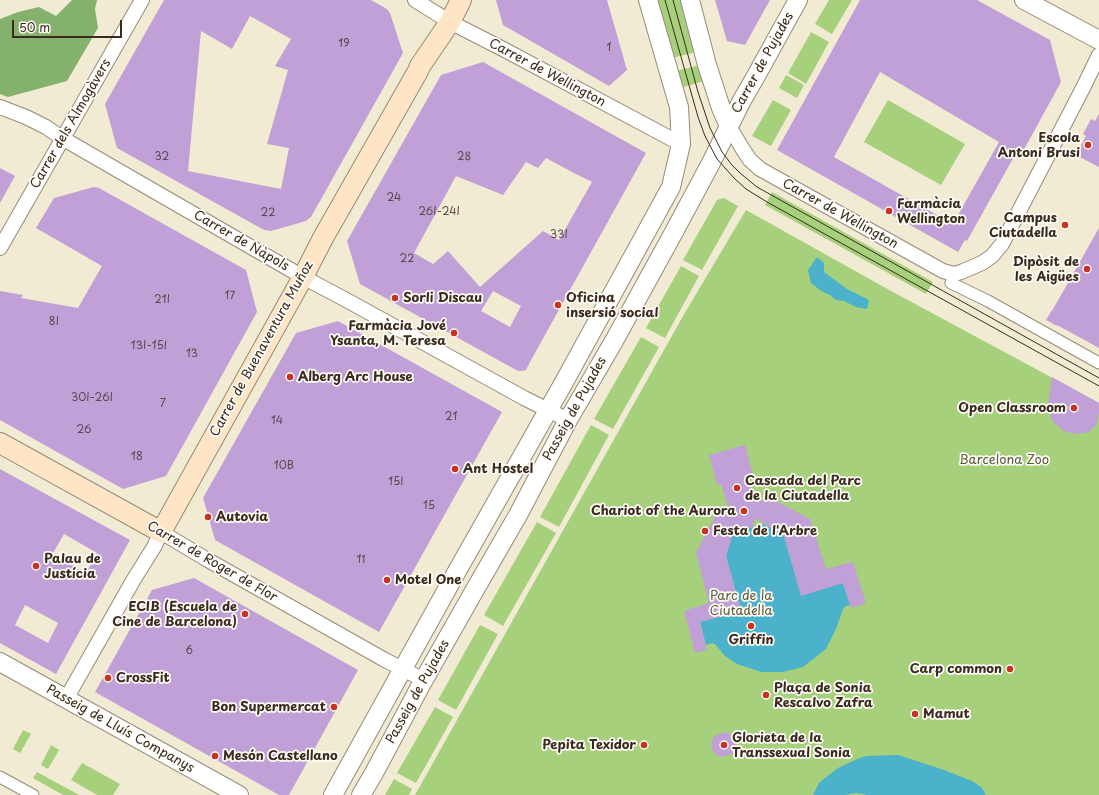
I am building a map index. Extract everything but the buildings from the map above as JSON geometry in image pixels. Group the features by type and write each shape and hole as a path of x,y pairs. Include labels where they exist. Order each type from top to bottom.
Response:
{"main road":[{"name":"Carrer de Buenaventura Muñoz","path":"161,532 420,66 450,22 460,0"},
{"name":"Carrer de Roger de Flor","path":"0,443 161,532"}],"street":[{"name":"Carrer dels Almogàvers","path":"0,248 142,0"},
{"name":"Carrer de Wellington","path":"415,0 450,22 681,144"},
{"name":"Passeig de Pujades","path":"333,795 671,188 681,144 679,107 648,0"},
{"path":"690,0 721,108 729,126"},
{"name":"Carrer de Pujades","path":"729,126 798,0"},
{"path":"1024,0 1099,40"},
{"path":"953,278 982,263 992,256 1002,244 1099,55"},
{"name":"Carrer de Nàpols","path":"0,107 26,116 46,127 62,138 303,277 524,398 568,420"},
{"name":"Carrer de Wellington","path":"729,126 750,160 760,169 943,272 988,301 1099,363"},
{"name":"Passeig de Pujades","path":"361,795 424,680 518,515 568,420 670,239 729,126"},
{"name":"Carrer de Roger de Flor","path":"161,532 403,670 424,680"},
{"name":"Carrer de Buenaventura Muñoz","path":"66,699 134,579 154,547 161,532"},
{"name":"Passeig de Lluís Companys","path":"0,662 239,795"},
{"path":"0,777 33,795"}],"green space":[{"path":"72,0 97,0 95,9 98,28 67,81 8,97 0,94 0,19 18,12 39,7 56,16"},
{"path":"656,0 681,0 696,52 672,58"},
{"path":"829,0 852,0 832,34 815,24"},
{"path":"811,32 829,42 806,84 788,73"},
{"path":"700,65 704,81 680,88 676,71"},
{"path":"786,75 804,85 797,98 779,88"},
{"path":"773,100 791,110 771,146 752,136"},
{"path":"888,100 965,144 941,185 864,142"},
{"path":"772,192 933,282 926,294 765,205"},
{"path":"724,198 738,206 702,270 683,260 717,200"},
{"name":"Parc de la Ciutadella","path":"746,210 891,291 1099,403 1099,795 415,795 683,316"},
{"path":"681,266 699,276 665,338 646,328"},
{"path":"641,337 659,347 613,429 594,419"},
{"path":"591,425 609,435 559,527 540,517"},
{"path":"537,522 556,533 503,626 484,615"},
{"path":"480,625 498,634 456,710 438,700"},
{"path":"435,707 453,717 416,783 397,773"},
{"path":"23,730 31,734 20,753 13,749"},
{"path":"51,745 59,750 48,769 41,765"},
{"path":"82,763 120,784 113,795 97,795 71,780"},
{"path":"37,772 79,795 63,795 33,778"},
{"path":"394,779 412,789 409,795 385,795"}],"water":[{"path":"817,257 824,263 824,272 847,289 869,300 867,309 856,307 844,301 836,300 811,283 808,270"},
{"path":"764,524 784,536 801,595 843,583 850,605 843,609 836,629 826,649 803,667 783,672 761,672 737,664 725,656 715,644 712,643 706,645 700,622 741,611 726,556 733,533"},
{"path":"898,755 972,781 981,787 986,795 867,795 856,793 846,795 813,795 819,783 825,778 838,768 855,760 866,756"}],"tram line":[{"path":"665,0 698,117 705,136 717,159 746,189 1099,386"},
{"path":"673,0 698,92 710,128 722,152 740,173 757,187 1099,378"}],"place":[{"name":"Escola Antoni Brusi","path":"1088,145"},
{"name":"Farmàcia Wellington","path":"889,211"},
{"name":"Campus Ciutadella","path":"1065,225"},
{"name":"Dipòsit de les Aigües","path":"1087,269"},
{"name":"Sorli Discau","path":"395,298"},
{"name":"Oficina insersió social","path":"558,305"},
{"name":"Farmàcia Jové Ysanta, M. Teresa","path":"454,333"},
{"name":"Alberg Arc House","path":"290,377"},
{"name":"Open Classroom","path":"1074,408"},
{"name":"Ant Hostel","path":"455,469"},
{"name":"Cascada del Parc de la Ciutadella","path":"737,488"},
{"name":"Chariot of the Aurora","path":"744,511"},
{"name":"Autovia","path":"208,517"},
{"name":"Festa de l'Arbre","path":"705,531"},
{"name":"Palau de Justícia","path":"36,566"},
{"name":"Motel One","path":"387,580"},
{"name":"ECIB (Escuela de Cine de Barcelona)","path":"245,614"},
{"name":"Griffin","path":"751,626"},
{"name":"Carp common","path":"1010,669"},
{"name":"CrossFit","path":"108,678"},
{"name":"Plaça de Sonia Rescalvo Zafra","path":"766,695"},
{"name":"Bon Supermercat","path":"334,707"},
{"name":"Mamut","path":"915,714"},
{"name":"Pepita Texidor","path":"644,745"},
{"name":"Glorieta de la Transsexual Sonia","path":"724,745"},
{"name":"Mesón Castellano","path":"215,756"}],"park label":[{"name":"Barcelona Zoo","path":"1004,460"}]}
